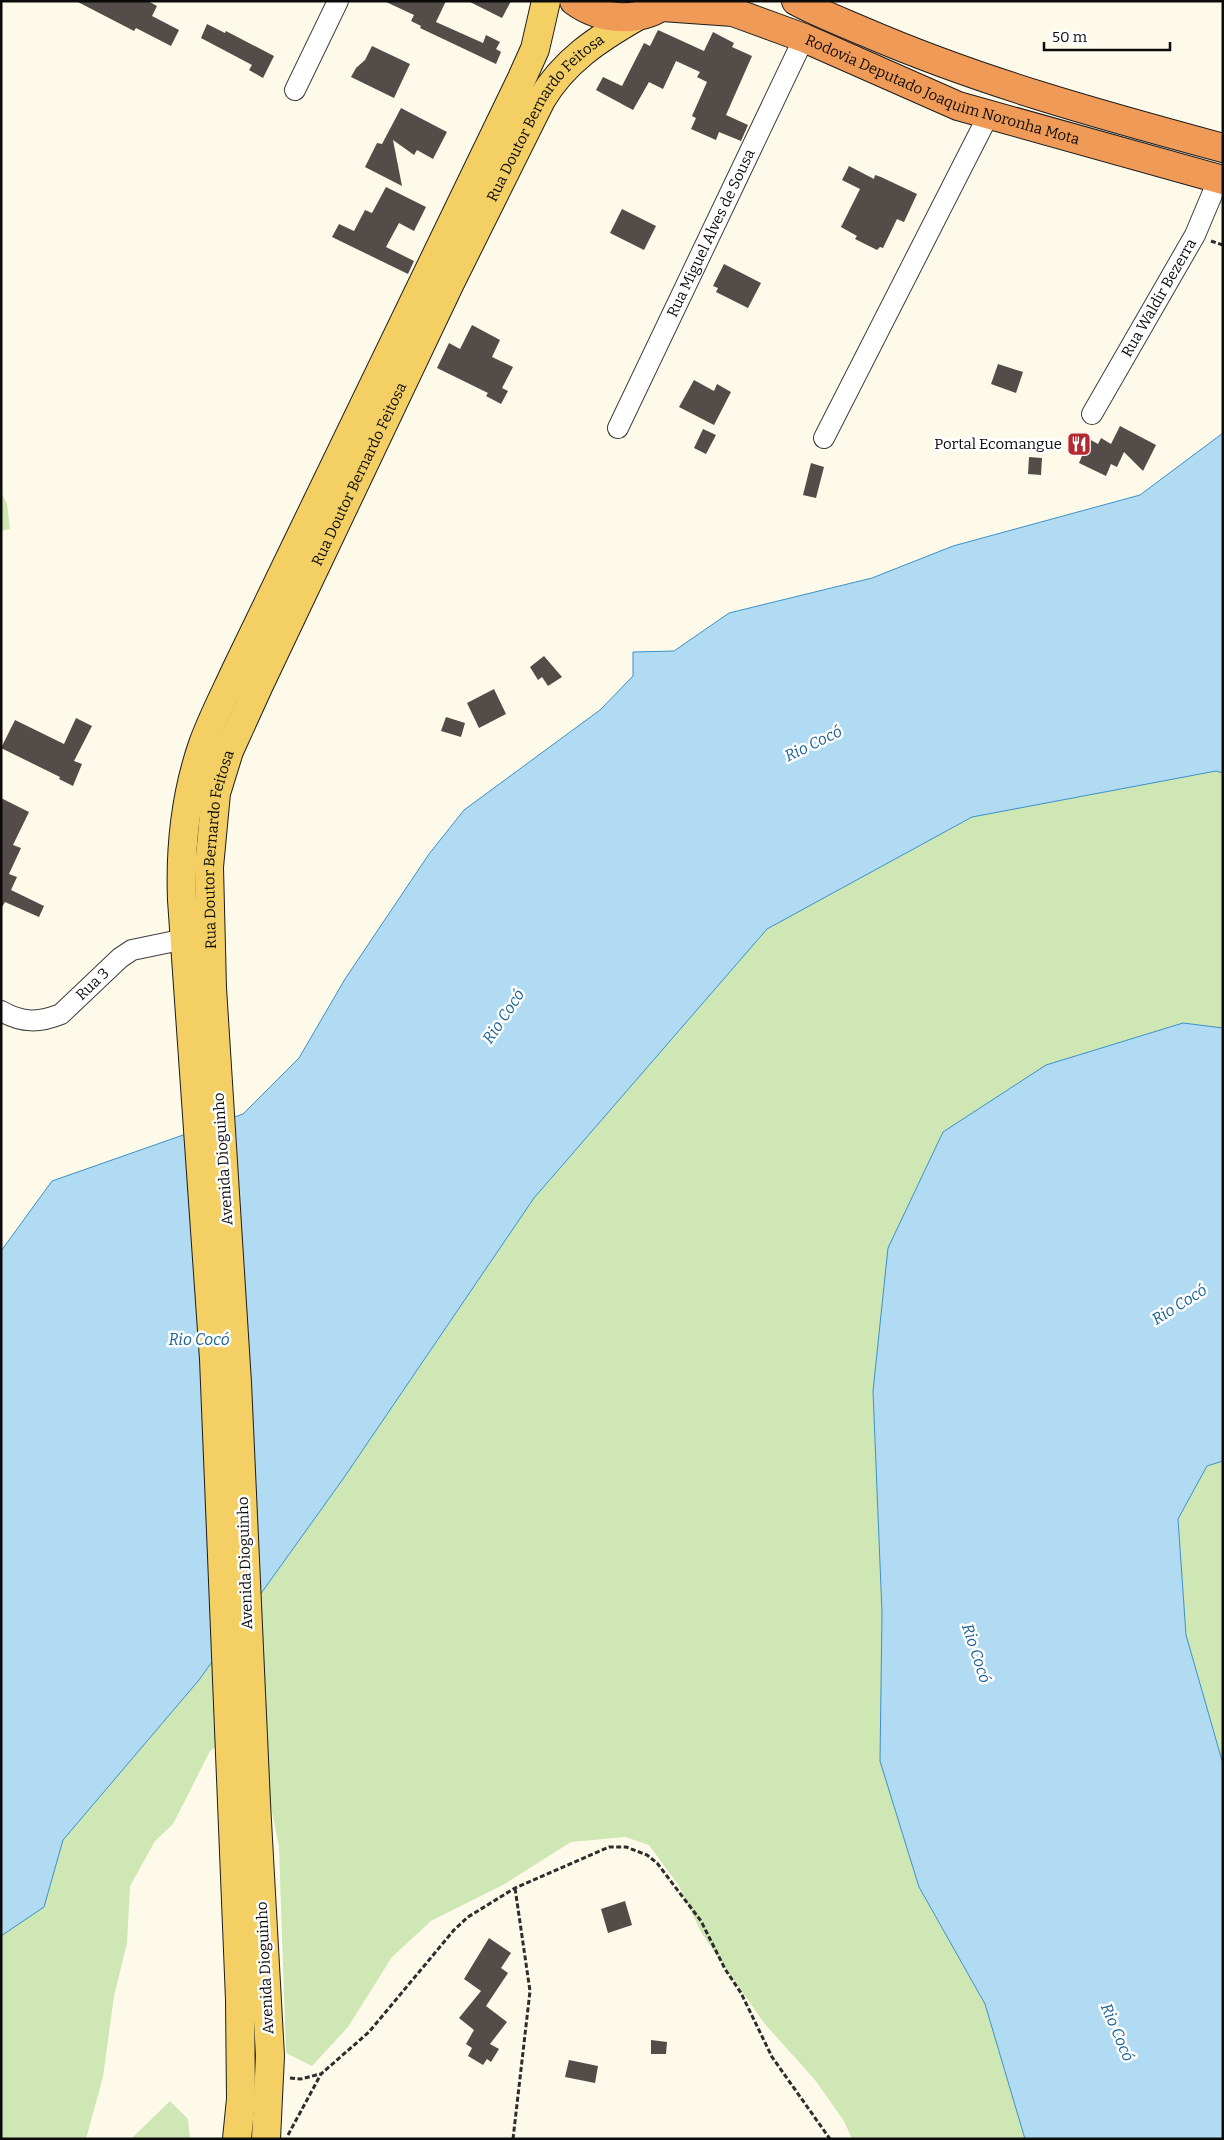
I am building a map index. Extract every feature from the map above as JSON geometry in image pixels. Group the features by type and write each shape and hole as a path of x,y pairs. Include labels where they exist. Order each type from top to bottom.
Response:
{"highway":[{"path":"574,1 585,9 609,17 636,17 665,4"},
{"name":"Rodovia Deputado Joaquim Noronha Mota","path":"796,1 922,57 974,76 1028,94 1223,148"},
{"name":"Rodovia Deputado Joaquim Noronha Mota","path":"665,4 733,12 804,38 958,106 988,116 1221,179"}],"main road":[{"name":"Rua Doutor Bernardo Feitosa","path":"201,989 185,940 181,873 183,845 192,787 203,744 236,670 535,50 546,1"},
{"name":"Rua Doutor Bernardo Feitosa","path":"201,989 210,842 216,793 229,752 450,283 541,100 554,80 580,53 636,17"},
{"name":"Avenida Dioguinho","path":"201,989 214,1359 244,1804 270,2056 266,2139"},
{"name":"Avenida Dioguinho","path":"237,2139 242,2061 244,1804"}],"street":[{"path":"295,90 338,1"},
{"name":"Rua Miguel Alves de Sousa","path":"618,428 804,38"},
{"path":"824,438 988,116"},
{"name":"Rua Waldir Bezerra","path":"1092,414 1195,235 1221,179"},
{"name":"Rua 3","path":"1,1012 15,1019 30,1022 62,1014 120,958 132,950 185,940"}],"path":[{"path":"286,2139 321,2074 369,2032 454,1930 468,1917 515,1888 609,1847 626,1847 647,1855 657,1862 701,1921 725,1969 741,1993 772,2057 830,2139"},
{"path":"514,2139 530,1991 515,1888"}],"green space":[{"path":"1,492 7,504 10,529 1,531"},
{"path":"1216,771 1223,773 1223,1028 1183,1023 1046,1065 943,1132 888,1248 873,1391 882,1613 880,1761 919,1887 985,2004 1025,2139 852,2139 844,2121 815,2080 764,2023 702,1934 679,1886 649,1845 625,1837 571,1842 503,1885 431,1921 392,1957 348,2027 312,2066 286,2053 279,1847 268,1792 269,1766 257,1743 231,1737 210,1751 173,1824 155,1841 130,1886 127,1943 114,1996 103,2077 86,2139 1,2139 1,1936 44,1907 63,1840 199,1680 343,1479 534,1198 767,929 972,817"},
{"path":"1223,1461 1223,1764 1186,1635 1178,1519 1207,1466"},
{"path":"170,2101 188,2119 190,2139 131,2139"}],"water":[{"name":"Rio Cocó","path":"1223,433 1223,773 1216,771 972,817 767,929 534,1198 343,1479 199,1680 63,1840 44,1907 1,1936 1,1251 52,1181 243,1114 299,1058 345,979 429,854 464,810 600,710 633,676 633,652 674,651 729,613 872,578 953,546 1140,495"},
{"name":"Rio Cocó","path":"1183,1023 1223,1028 1223,1461 1207,1466 1178,1519 1186,1635 1223,1764 1223,2139 1025,2139 985,2004 919,1887 880,1761 882,1613 873,1391 888,1248 943,1132 1046,1065"}],"building":[{"path":"76,1 148,1 157,6 152,16 179,30 171,46 136,28 134,31"},
{"path":"384,1 446,1 436,22 483,43 486,35 500,42 496,49 501,52 496,64 420,28 421,26 411,21 414,15"},
{"path":"468,1 511,1 502,18"},
{"path":"207,24 225,33 226,31 274,56 263,78 249,70 252,65 201,38"},
{"path":"658,30 704,51 713,32 734,43 732,47 752,56 726,115 748,125 741,141 719,132 716,140 691,129 696,118 692,116 707,82 697,77 700,72 676,61 663,89 649,82 633,110 596,90 603,77 622,86 644,43 650,46"},
{"path":"372,46 410,64 394,98 351,77 356,68 365,60"},
{"path":"401,108 447,132 433,159 417,150 414,155 393,140 402,186 365,167 377,143 382,144"},
{"path":"849,166 874,179 875,175 881,177 917,194 904,222 897,219 883,248 880,247 877,250 855,239 857,236 841,227 860,189 842,180"},
{"path":"386,187 426,207 414,231 399,223 386,247 414,261 408,274 332,237 339,224 354,231 365,210 372,213"},
{"path":"622,209 656,226 644,250 610,233"},
{"path":"724,264 761,283 748,308 716,292 718,288 713,286"},
{"path":"472,325 500,340 492,357 513,367 502,388 508,391 501,404 486,396 488,393 437,368 449,343 460,349"},
{"path":"998,364 1023,372 1016,393 991,384"},
{"path":"694,380 714,391 717,384 731,392 714,425 679,407"},
{"path":"1120,426 1156,445 1143,471 1124,452 1117,467 1111,464 1106,476 1079,463 1089,439 1098,444 1101,438 1111,444"},
{"path":"703,429 716,435 706,454 694,448"},
{"path":"1029,457 1042,458 1041,475 1028,474"},
{"path":"811,463 824,467 816,498 803,495"},
{"path":"544,656 562,677 548,686 542,677 538,680 530,667"},
{"path":"494,689 506,714 479,728 467,703"},
{"path":"446,717 465,723 461,737 441,731"},
{"path":"76,718 92,726 74,761 82,764 73,786 59,779 60,777 1,748 15,720 64,744"},
{"path":"1,798 29,812 13,845 21,848 9,874 17,877 11,890 44,906 39,917 5,902 1,909"},
{"path":"625,1901 632,1925 608,1933 601,1909"},
{"path":"489,1938 511,1953 501,1968 508,1973 486,2006 507,2022 490,2044 499,2049 491,2062 487,2059 483,2065 468,2056 472,2048 466,2044 474,2030 459,2018 481,1991 464,1979"},
{"path":"651,2040 667,2042 666,2054 651,2054"},
{"path":"569,2060 598,2066 595,2083 565,2077"}],"place":[{"name":"Portal Ecomangue","path":"1079,444"}]}
